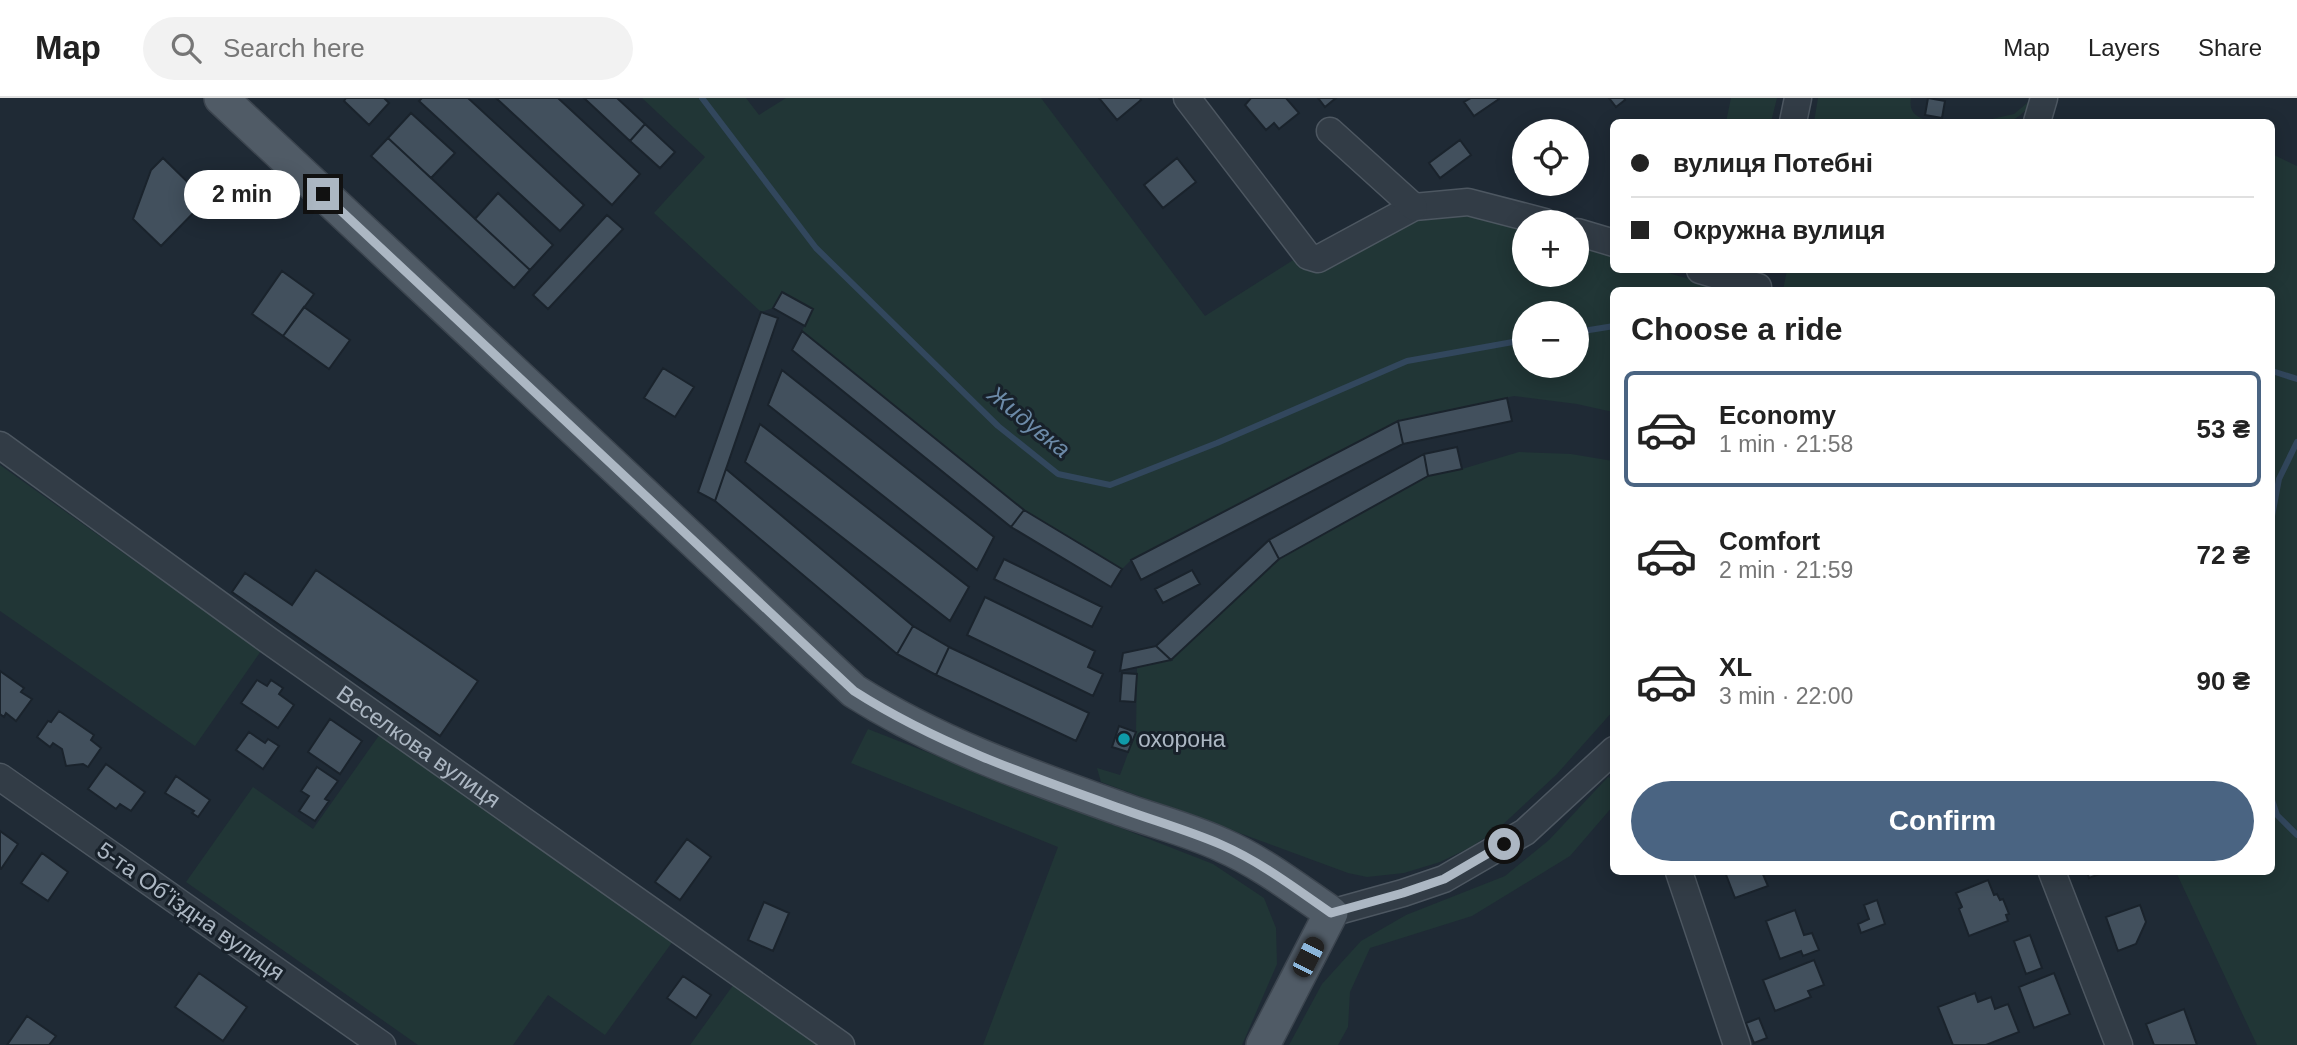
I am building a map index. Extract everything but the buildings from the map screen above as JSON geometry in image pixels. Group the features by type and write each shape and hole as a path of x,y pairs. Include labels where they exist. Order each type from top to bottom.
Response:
{"main road":[{"path":"220,98 854,691 929,734 1002,766 1223,845 1280,877 1331,913 1263,1045"}],"street":[{"path":"1187,98 1308,256 1318,259 1414,207 1468,202 1512,213"},
{"path":"1794,119 1798,98"},
{"path":"2037,119 2044,98"},
{"path":"1330,131 1414,207"},
{"path":"1589,236 1610,242"},
{"path":"1715,273 1759,282"},
{"name":"Веселкова вулиця","path":"0,445 268,640 841,1045"},
{"path":"1331,913 1444,879 1525,832 1610,754"},
{"name":"5-та Обʼїздна вулиця","path":"0,777 382,1045"},
{"path":"1680,875 1737,1045"},
{"path":"2053,875 2119,1045"}],"green space":[{"path":"642,98 746,98 759,115 786,98 1041,98 1205,316 1298,257 1407,221 1473,213 1512,225 1512,287 1589,287 1589,249 1610,255 1610,273 1668,273 1717,287 1610,287 1610,411 1514,396 1398,421 1131,560 1122,569 1024,510 802,331 813,309 782,292 773,308 761,312 654,213 705,157"},
{"path":"1731,98 1777,98 1772,119 1727,119"},
{"path":"1818,98 1911,98 1912,110 1925,119 1814,119"},
{"path":"2033,98 2036,100 2016,118 1992,119 2014,114"},
{"path":"2275,155 2297,166 2297,1045 2257,1045 2177,875 2275,875 2275,287 1784,287 1786,273 2275,273"},
{"path":"1519,452 1571,454 1610,460 1610,714 1556,775 1498,829 1471,847 1440,862 1404,873 1367,877 1348,873 1101,782 1097,768 1120,775 1136,732 1137,667 1171,660 1279,559 1428,476"},
{"path":"0,465 261,651 195,746 0,611"},
{"path":"868,729 1213,864 1264,898 1276,928 1277,964 1242,1045 983,1045 1058,847 851,763"},
{"path":"380,734 673,941 605,1035 548,995 513,1045 418,1045 186,882 253,787 313,829"},
{"path":"1610,778 1610,809 1570,856 1472,916 1370,948 1350,992 1348,1027 1338,1045 1289,1045 1322,984 1361,941 1406,915 1505,876 1549,840"},
{"path":"734,984 821,1045 690,1045"}],"waterway":[{"name":"Жидувка","path":"702,98 816,248 998,426 1058,474 1110,485 1217,443 1407,361 1512,342"},
{"name":"Жидувка","path":"1589,330 1610,327"},
{"name":"Жидувка","path":"2275,372 2297,379"},
{"name":"Жидувка","path":"2275,500 2279,479 2297,442"},
{"name":"Жидувка","path":"2275,809 2277,815 2297,835"}],"place":[{"name":"охорона","path":"1124,739"}],"route":[{"path":"323,194 854,691 890,714 1002,766 1223,845 1280,877 1331,913 1444,879 1504,844"}]}
